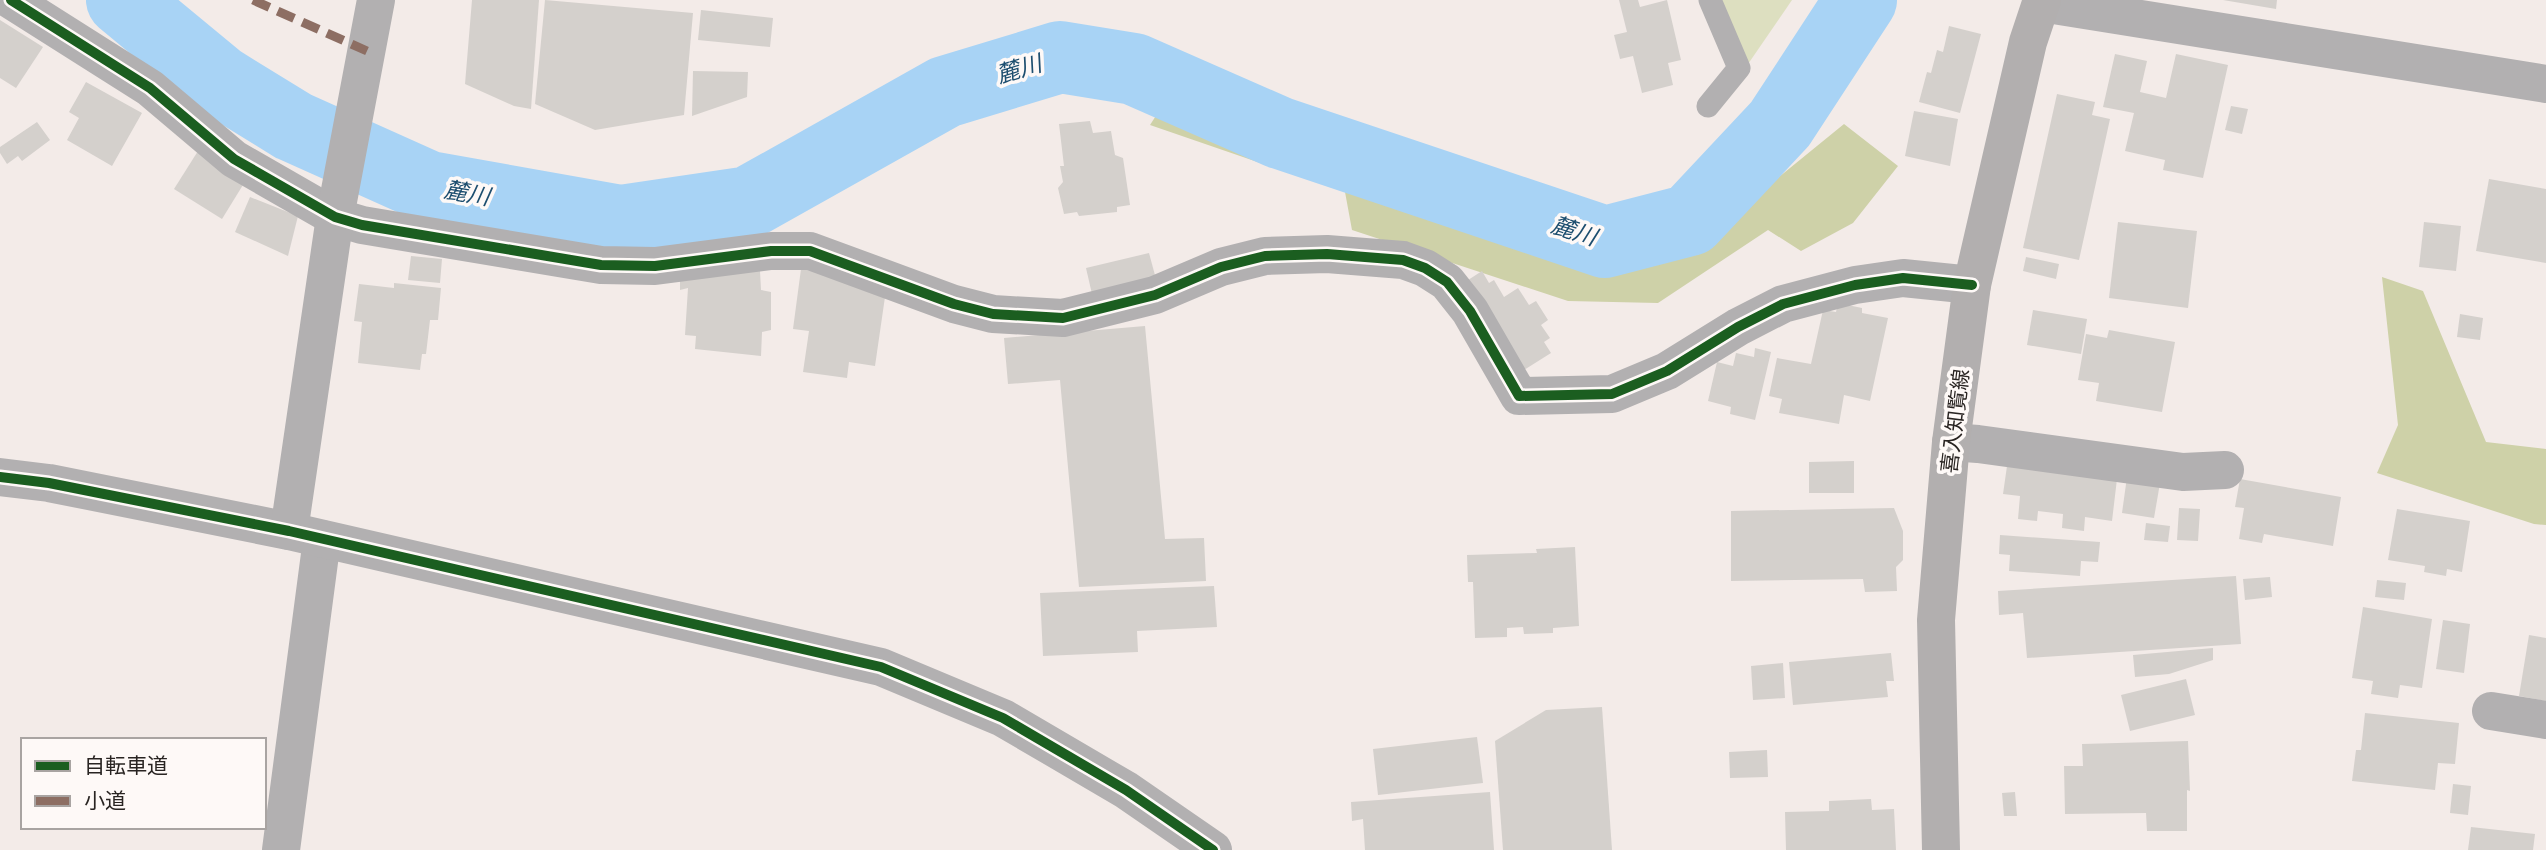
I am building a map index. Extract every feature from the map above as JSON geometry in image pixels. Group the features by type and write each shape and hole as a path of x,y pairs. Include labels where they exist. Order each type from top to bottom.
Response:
{"main road":[{"name":"喜入知覧線","path":"1941,850 1936,620 1951,442 1972,285 2028,42 2042,2"}],"street":[{"path":"11,0 149,88 234,159 335,217 362,225 439,239 601,265 655,266 771,251 810,251 954,304 993,314 1063,318 1155,295 1221,267 1265,256 1327,254 1403,260 1425,268 1447,282 1470,311 1519,396 1612,394 1667,371 1738,327 1783,304 1855,285 1903,278 1972,285"},
{"path":"281,850 305,535 335,217 376,0"},
{"path":"2042,2 2546,84"},
{"path":"1951,442 2183,472 2225,470"},
{"path":"0,477 49,483 305,535 881,667 1003,718 1126,790 1213,850"},
{"path":"2491,711 2546,720"}],"lane":[{"path":"1708,106 1739,68 1710,0"}],"green space":[{"path":"1720,0 1792,0 1746,67"},
{"path":"1159,111 1454,218 1607,262 1693,247 1844,124 1898,166 1853,223 1801,251 1768,230 1658,303 1568,301 1352,230 1345,192 1150,125"},
{"path":"2382,277 2423,291 2486,442 2546,449 2546,525 2534,524 2377,473 2398,425"}],"building":[{"path":"472,0 539,0 531,109 514,106 465,84"},
{"path":"545,0 693,13 684,115 595,130 535,104"},
{"path":"1619,0 1638,0 1640,7 1667,0 1681,60 1668,63 1673,85 1642,93 1633,56 1620,59 1614,35 1627,32"},
{"path":"2223,0 2277,0 2276,9"},
{"path":"701,10 773,18 770,47 698,40"},
{"path":"0,20 43,47 16,88 0,78"},
{"path":"1949,26 1981,34 1960,113 1919,102 1927,72 1931,73 1937,50 1943,52"},
{"path":"2115,54 2147,61 2140,92 2166,98 2176,54 2228,65 2203,178 2163,170 2165,160 2125,151 2134,113 2103,107"},
{"path":"693,71 748,72 747,97 692,116"},
{"path":"86,82 142,113 112,166 67,140 79,118 69,112"},
{"path":"2057,94 2095,102 2092,115 2110,119 2079,260 2023,248"},
{"path":"2231,106 2248,109 2242,134 2225,130"},
{"path":"1914,111 1958,119 1950,166 1905,156"},
{"path":"1090,121 1093,133 1111,131 1115,155 1123,158 1130,205 1117,207 1117,212 1079,216 1077,212 1064,214 1058,188 1063,182 1060,166 1064,166 1059,124"},
{"path":"37,122 50,140 22,161 18,156 7,164 0,153 0,147"},
{"path":"198,151 246,180 222,219 174,189"},
{"path":"2489,179 2546,189 2546,263 2476,251"},
{"path":"250,197 298,216 288,256 235,232"},
{"path":"2118,222 2197,231 2188,308 2109,298"},
{"path":"2424,222 2461,226 2456,271 2419,267"},
{"path":"1149,253 1156,279 1092,294 1086,268"},
{"path":"411,256 442,259 440,283 408,280"},
{"path":"2026,257 2059,264 2056,279 2023,271"},
{"path":"801,269 848,277 886,290 875,366 849,362 847,378 803,372 809,331 793,329"},
{"path":"760,271 761,290 771,292 771,330 762,332 761,356 695,349 696,336 685,335 688,288 680,290 680,273"},
{"path":"1482,271 1489,283 1494,280 1504,297 1518,288 1529,305 1536,301 1548,320 1541,325 1550,338 1544,342 1551,353 1521,372 1465,282"},
{"path":"394,283 441,288 438,320 430,320 426,354 422,354 420,370 358,363 362,322 354,321 359,284 394,288"},
{"path":"1838,303 1862,308 1862,313 1888,318 1870,401 1844,395 1839,424 1779,413 1782,399 1769,396 1777,358 1811,364 1823,310 1836,312"},
{"path":"2033,310 2087,319 2081,354 2027,345"},
{"path":"2460,314 2483,318 2480,340 2457,337"},
{"path":"1145,326 1165,539 1204,538 1206,581 1079,587 1060,380 1008,384 1004,338"},
{"path":"2109,330 2175,342 2162,412 2096,401 2099,383 2078,380 2086,334 2107,338"},
{"path":"1755,348 1771,352 1755,420 1730,414 1731,407 1708,401 1717,362 1733,366 1736,353 1754,357"},
{"path":"1854,461 1854,493 1809,493 1809,462"},
{"path":"2007,466 2117,479 2112,521 2085,517 2084,531 2062,528 2063,514 2038,511 2037,521 2018,519 2020,496 2003,494"},
{"path":"2127,477 2160,483 2154,518 2122,513"},
{"path":"2240,479 2341,497 2333,546 2264,534 2262,543 2239,539 2244,508 2235,507"},
{"path":"1894,508 1903,531 1903,560 1896,567 1897,591 1865,592 1863,579 1731,581 1731,511"},
{"path":"2179,508 2200,509 2198,541 2177,540"},
{"path":"2397,509 2470,521 2462,572 2447,569 2446,576 2424,572 2425,566 2388,560"},
{"path":"2146,523 2170,526 2168,542 2144,540"},
{"path":"2000,535 2100,542 2098,562 2081,561 2080,576 2009,571 2010,555 1999,554"},
{"path":"1575,547 1579,626 1553,628 1553,633 1524,634 1523,627 1507,628 1507,637 1475,638 1473,582 1468,582 1467,555 1537,553 1536,549"},
{"path":"2236,576 2241,644 2027,658 2023,613 1999,615 1998,591"},
{"path":"2270,577 2272,597 2245,600 2243,579"},
{"path":"2377,580 2406,583 2404,600 2375,597"},
{"path":"1214,586 1217,627 1137,631 1138,652 1043,656 1040,593"},
{"path":"2363,607 2432,619 2422,688 2400,685 2398,698 2371,694 2373,681 2352,678"},
{"path":"2443,620 2470,624 2464,673 2436,669"},
{"path":"2529,635 2546,638 2546,701 2519,696"},
{"path":"2213,648 2213,660 2169,674 2135,677 2133,655"},
{"path":"1891,653 1894,681 1886,681 1888,697 1793,705 1789,662"},
{"path":"1783,663 1785,698 1753,700 1751,666"},
{"path":"2186,679 2195,715 2130,731 2121,695"},
{"path":"1602,707 1612,850 1503,850 1495,741 1546,710"},
{"path":"2365,713 2459,723 2455,764 2438,763 2435,790 2352,781 2356,750 2361,750"},
{"path":"1477,737 1483,783 1378,795 1373,749"},
{"path":"2188,741 2190,791 2187,790 2187,831 2147,831 2146,813 2065,814 2064,766 2083,766 2082,744"},
{"path":"1767,750 1768,777 1730,778 1729,752"},
{"path":"2453,784 2471,786 2468,815 2450,813"},
{"path":"1490,792 1494,850 1365,850 1363,819 1352,821 1351,802"},
{"path":"2015,792 2017,816 2004,816 2002,793"},
{"path":"1871,799 1872,810 1894,809 1896,850 1786,850 1785,812 1829,811 1829,801"},
{"path":"2471,827 2535,834 2533,850 2468,850"}],"waterway":[{"name":"麓川","path":"122,0 220,81 293,126 429,187 620,221 749,202 945,92 1060,57 1134,69 1280,133 1605,242 1690,220 1780,124 1861,0"}],"marked path":[{"path":"253,0 367,51"}],"cycle path":[{"path":"11,0 150,88 234,159 335,217 362,225 601,265 655,266 771,251 810,251 954,304 993,314 1063,318 1155,295 1221,267 1265,256 1327,254 1403,260 1425,268 1447,282 1470,311 1519,396 1612,394 1667,371 1738,327 1783,304 1855,285 1903,278 1972,285"},
{"path":"0,477 49,483 289,531 881,667 1003,718 1126,790 1213,850"}]}
